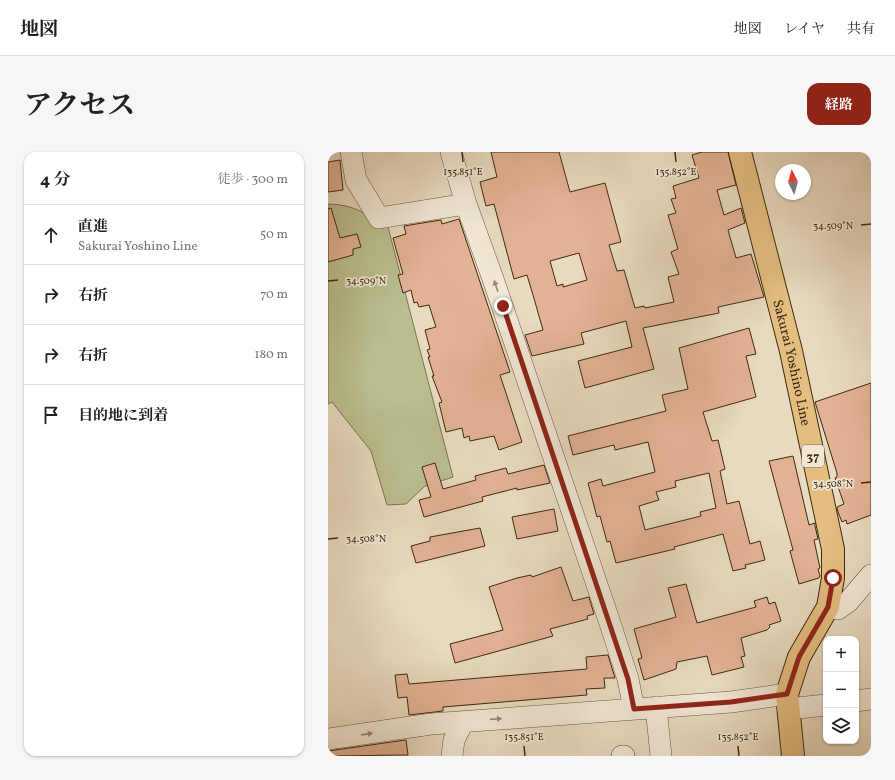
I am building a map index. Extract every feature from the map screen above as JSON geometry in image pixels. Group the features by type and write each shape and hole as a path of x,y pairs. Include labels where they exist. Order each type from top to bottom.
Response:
{"main road":[{"name":"Sakurai Yoshino Line","path":"740,152 791,350 833,549 833,578 828,607 799,657 787,702 793,756"}],"street":[{"path":"351,152 356,180 379,218 466,204"},
{"path":"451,152 466,204 492,276 628,679 634,709"},
{"path":"828,607 838,609 848,602 871,575"},
{"path":"859,701 871,699"},
{"path":"328,739 430,724 656,707 731,702 787,702 823,705"},
{"path":"656,707 661,756"},
{"path":"452,756 454,740 463,722"}],"green space":[{"path":"328,204 337,204 360,211 388,227 453,477 425,486 406,504 387,505 371,451 332,402 328,404"}],"building":[{"path":"491,152 559,152 570,192 605,183 621,242 609,245 617,271 624,270 635,308 644,306 645,308 674,302 668,277 679,274 671,252 678,249 668,215 676,213 671,199 676,198 673,186 699,178 692,155 702,152 728,152 736,185 717,190 724,215 741,208 745,223 728,230 736,258 751,254 764,297 718,307 719,313 643,328 654,369 585,388 578,361 632,347 626,321 581,333 584,344 532,356 525,335 543,330 533,295 527,275 514,279 494,204 486,206 480,182 497,177","holes":["579,253 587,280 563,287 563,284 557,286 550,261"]},
{"path":"340,160 343,190 328,192 328,162"},
{"path":"331,208 340,238 357,234 361,247 353,249 353,255 328,262 328,209"},
{"path":"459,219 510,372 500,375 522,442 499,450 494,436 470,441 469,436 464,438 462,428 446,432 439,403 442,402 432,376 434,376 428,357 430,357 427,350 430,349 425,330 436,327 429,305 419,307 417,302 414,303 411,290 403,293 398,275 403,274 393,238 406,234 404,226 441,220 442,224"},
{"path":"749,328 756,354 746,356 756,397 703,412 712,441 718,440 725,469 720,471 727,504 739,501 750,544 760,541 765,560 745,565 746,568 733,571 723,534 674,547 675,549 616,563 610,541 607,542 600,516 597,517 588,483 601,479 603,486 655,472 648,442 615,450 614,445 573,455 568,436 666,411 662,395 688,389 679,348","holes":["709,473 716,508 700,512 701,516 645,530 639,506 659,500 656,492 676,487 675,481"]},
{"path":"871,383 871,515 847,524 846,520 842,522 838,512 837,507 844,504 835,478 837,477 837,473 815,402"},
{"path":"793,456 809,525 815,523 818,539 814,540 820,568 818,569 820,576 819,578 799,584 790,551 793,550 769,461"},
{"path":"435,463 443,489 476,480 475,476 506,468 508,474 544,465 550,483 517,490 517,488 482,497 483,501 424,517 419,500 431,497 422,467"},
{"path":"554,509 558,531 517,539 512,517"},
{"path":"480,528 485,546 416,563 411,546 430,541 430,537"},
{"path":"561,567 573,601 589,597 594,614 587,616 588,619 550,629 553,636 455,663 450,644 503,630 489,587 517,578 531,575 532,577"},
{"path":"686,584 697,623 756,607 754,601 767,597 769,604 775,602 781,621 769,625 770,627 767,630 741,638 745,656 741,657 744,667 712,675 707,656 677,662 676,669 644,680 638,659 642,658 634,629 676,617 668,588"},
{"path":"608,655 615,678 604,678 605,688 586,689 587,695 443,707 443,711 409,715 407,697 398,698 395,675 407,674 409,684 587,669 586,657"},
{"path":"406,740 408,755 328,756 328,751"}],"route":[{"path":"503,306 628,679 634,709 731,702 787,694 799,657 828,607 833,578"}]}
